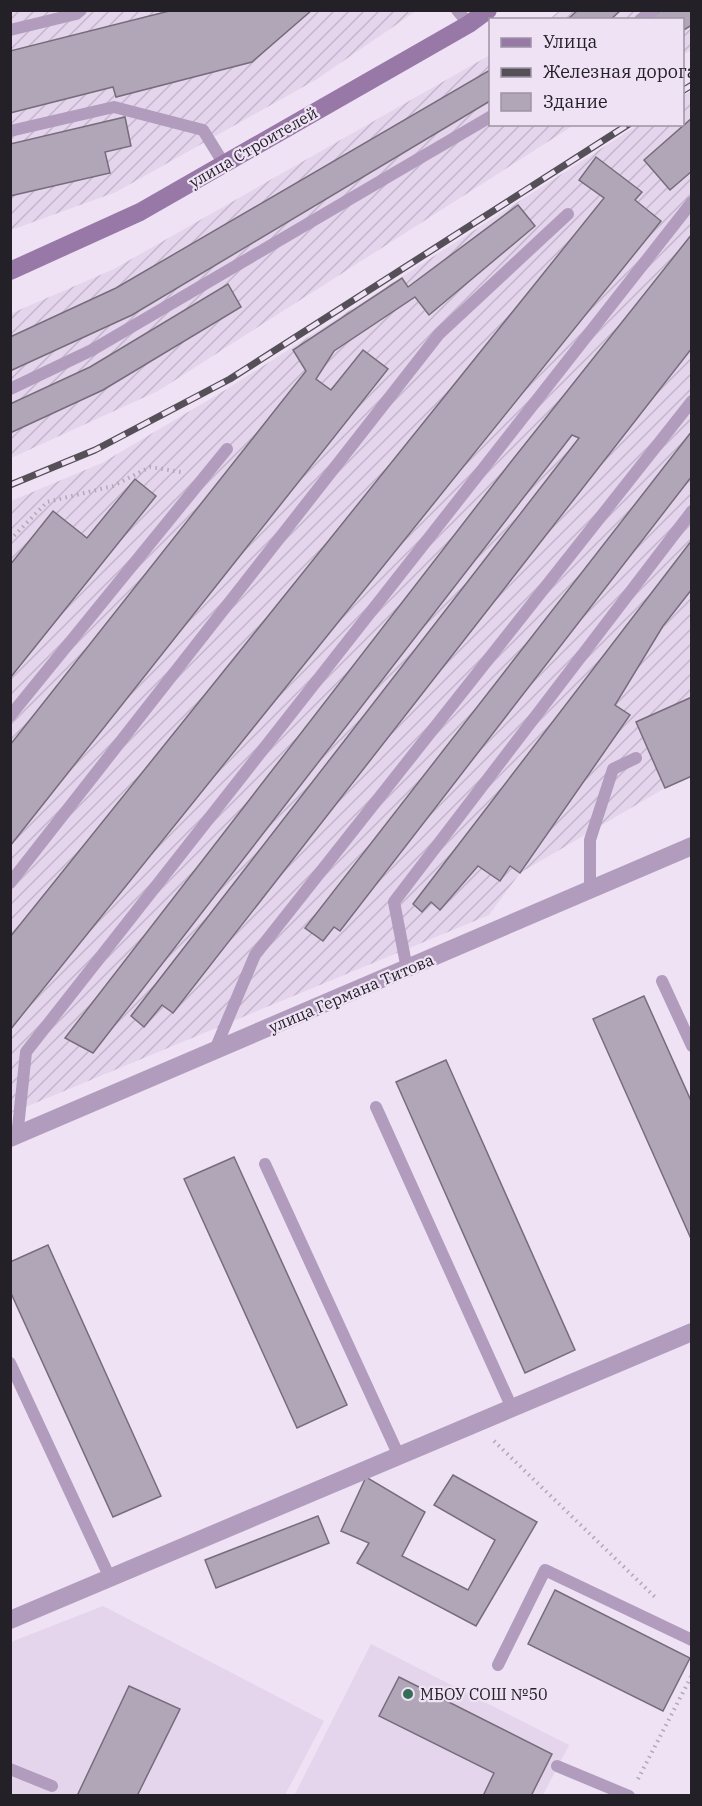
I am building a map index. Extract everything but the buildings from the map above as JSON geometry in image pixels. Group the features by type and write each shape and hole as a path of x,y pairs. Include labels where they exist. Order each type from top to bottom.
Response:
{"main road":[{"name":"улица Строителей","path":"10,270 140,212 224,164 463,17 488,10"}],"street":[{"name":"улица Германа Титова","path":"14,1137 692,846"},
{"path":"10,1620 692,1332"}],"lane":[{"path":"10,30 76,14 81,10"},
{"path":"10,131 114,107 203,130 224,164"},
{"path":"10,389 92,350 489,118"},
{"path":"14,1137 26,1052 692,202"},
{"path":"10,884 439,334 568,214"},
{"path":"214,1052 255,955 692,401"},
{"path":"10,716 227,449"},
{"path":"407,969 394,902 692,512"},
{"path":"590,890 590,840 613,769 636,758"},
{"path":"663,981 692,1046"},
{"path":"376,1107 512,1408"},
{"path":"265,1164 399,1456"},
{"path":"10,1363 110,1578"},
{"path":"498,1665 545,1570 692,1640"},
{"path":"557,1766 632,1790"},
{"path":"10,1769 52,1786"}],"path":[{"path":"10,540 47,502 113,486 150,467 204,477"},
{"path":"476,1423 658,1601"},
{"path":"632,1790 692,1675"}],"shaded area":[{"path":"11,11 416,11 317,79 116,192 11,230"},
{"path":"559,11 691,11 691,50 684,54 684,18 550,18"},
{"path":"489,56 489,126 572,126 158,391 11,458 10,314 114,269"},
{"path":"691,91 691,776 665,788 520,873 489,915 11,1113 11,501 102,463 227,389 636,126 684,126 684,96"},
{"path":"103,1606 324,1721 285,1795 11,1796 11,1642"},
{"name":"МБОУ СОШ №50","path":"371,1644 569,1745 543,1795 294,1796"}],"railway":[{"path":"684,90 692,85"},
{"path":"10,485 95,450 230,379 626,126"}],"place":[{"name":"МБОУ СОШ №50","path":"408,1694"}]}
